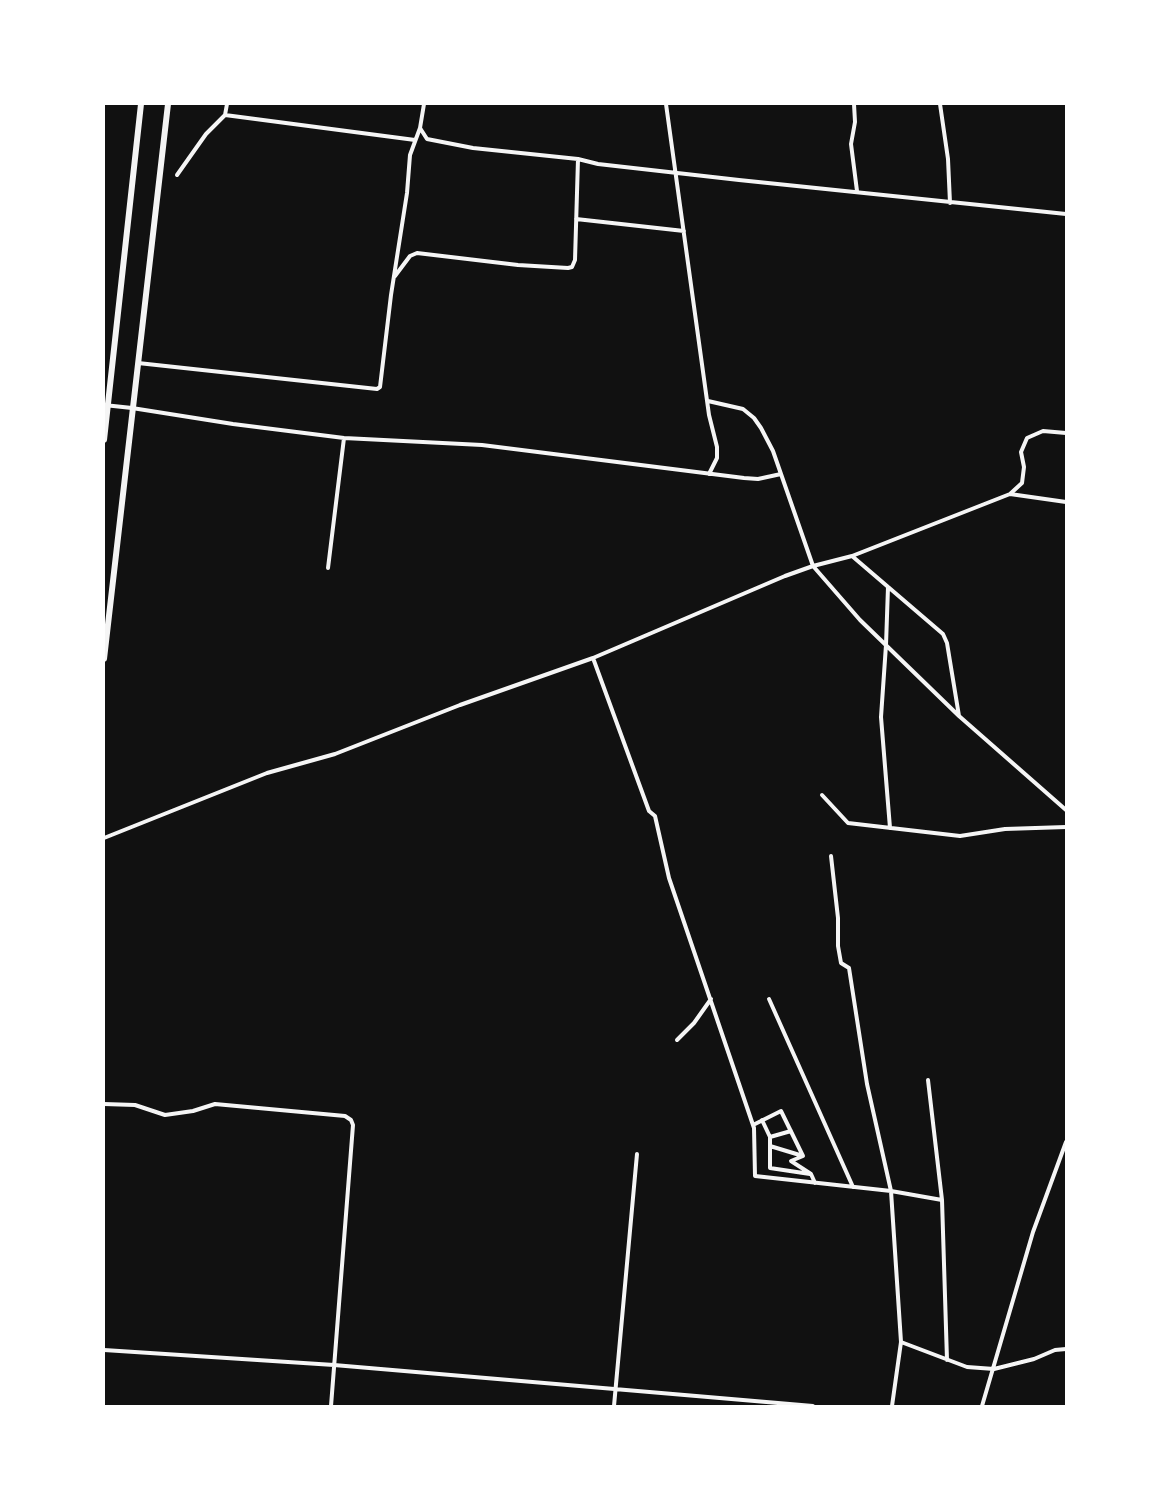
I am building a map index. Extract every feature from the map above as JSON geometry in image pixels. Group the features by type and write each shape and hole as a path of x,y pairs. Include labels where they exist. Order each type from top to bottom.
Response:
{"highway":[{"path":"104,440 106,405 141,104"},
{"path":"104,658 168,104"}],"street":[{"path":"177,175 206,134 225,115 227,104"},
{"path":"138,363 377,389 382,385 410,155 420,128 424,104"},
{"path":"666,104 709,415 717,447 717,458 709,474"},
{"path":"854,104 855,122 850,144 857,191"},
{"path":"940,104 948,159 950,204"},
{"path":"225,115 415,140"},
{"path":"420,128 424,137 433,141 473,148 578,159 598,164 677,173 857,191 950,204 1066,214"},
{"path":"395,277 410,256 417,254 518,266 568,268 574,263 578,159"},
{"path":"576,219 684,231"},
{"path":"708,401 749,412 761,428 773,451 813,566 860,620 959,716 1066,810"},
{"path":"106,405 344,438 482,445 758,479 781,474"},
{"path":"104,838 267,773 335,754 460,705 593,658 813,566 852,556 1010,494 1022,483 1024,467 1021,452 1027,438 1043,431 1066,433"},
{"path":"328,568 344,438"},
{"path":"1010,494 1066,502"},
{"path":"852,556 943,634 947,643 959,716"},
{"path":"888,586 881,717 890,828"},
{"path":"593,658 649,811 655,816 669,878 753,1125 755,1176 891,1191 942,1200"},
{"path":"822,795 848,823 960,836 1005,829 1066,827"},
{"path":"831,856 841,963 849,968 867,1084 891,1191 901,1342 892,1407"},
{"path":"677,1040 694,1023 711,998"},
{"path":"770,999 853,1188"},
{"path":"928,1080 942,1200 947,1360"},
{"path":"104,1104 135,1106 165,1114 215,1104 345,1116 351,1120 353,1125 331,1407"},
{"path":"753,1125 781,1112 803,1156"},
{"path":"762,1120 770,1137 770,1168 811,1174"},
{"path":"770,1137 791,1131"},
{"path":"982,1407 1033,1232 1065,1150 1066,1142"},
{"path":"770,1146 803,1156"},
{"path":"614,1407 636,1154"},
{"path":"803,1156 791,1161 811,1174 815,1183"},
{"path":"901,1342 967,1367 994,1370 1034,1359 1055,1350 1066,1349"},
{"path":"104,1350 334,1365 813,1407"}]}
